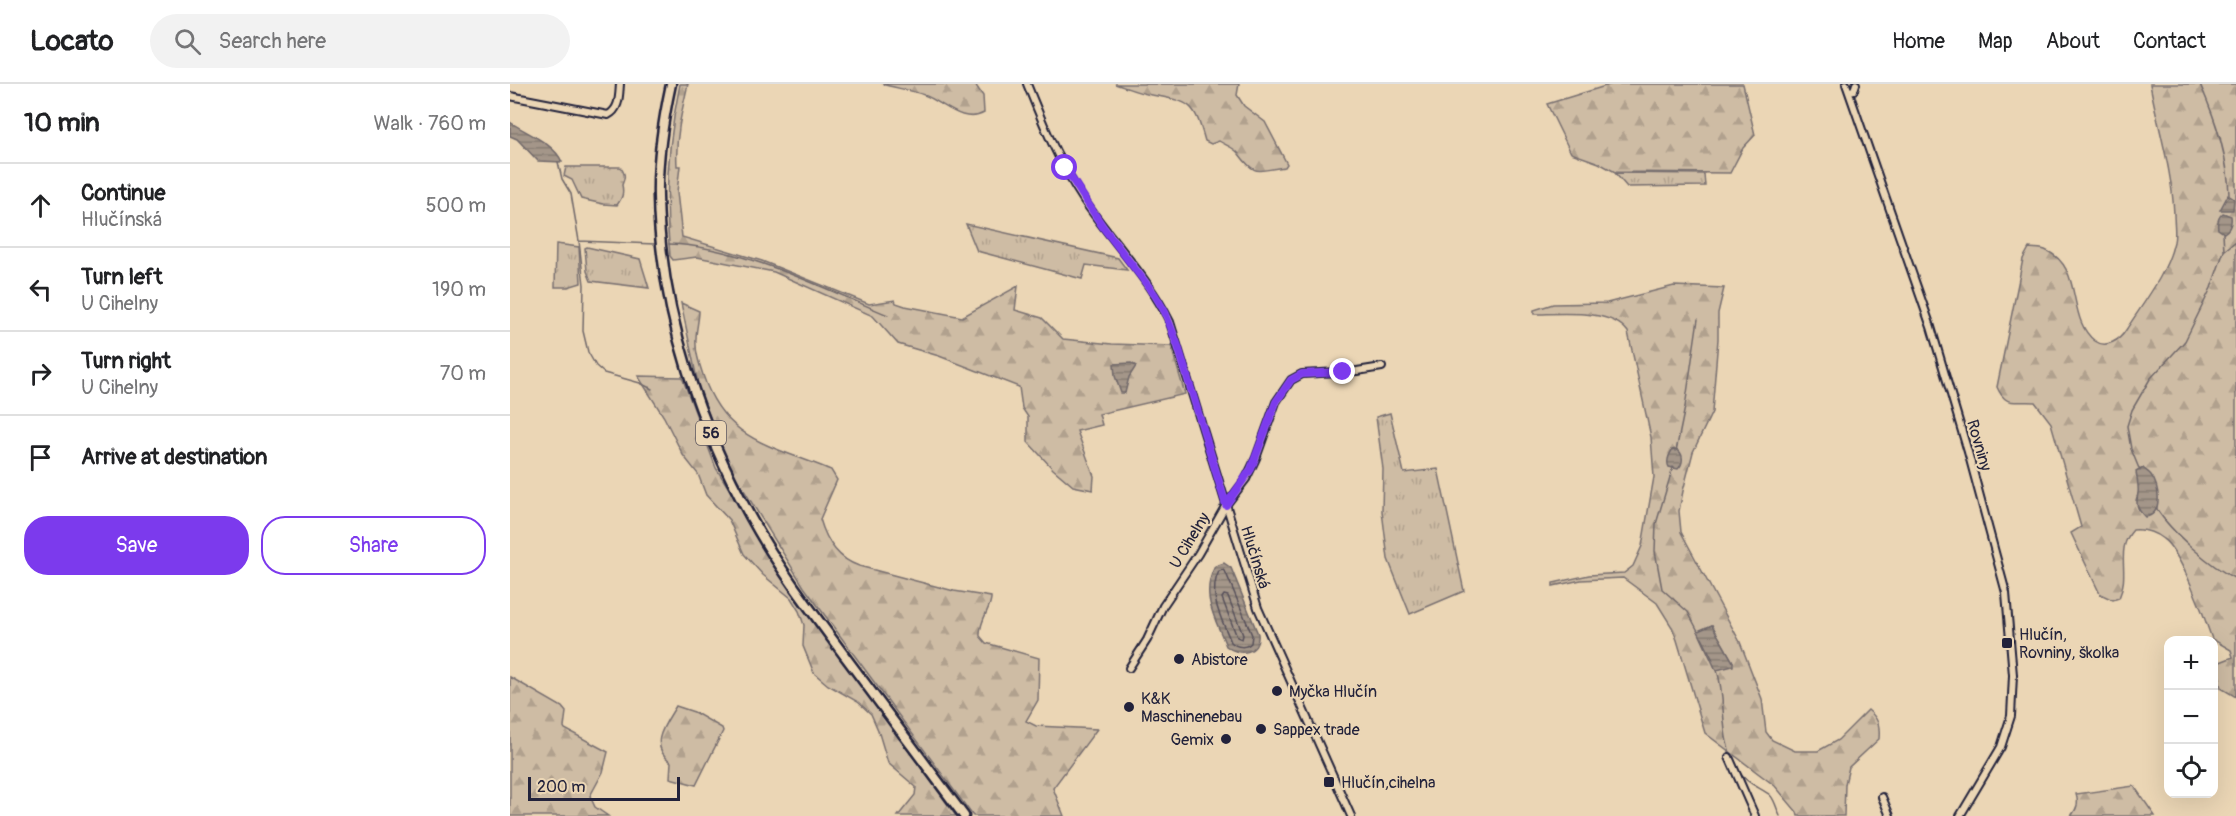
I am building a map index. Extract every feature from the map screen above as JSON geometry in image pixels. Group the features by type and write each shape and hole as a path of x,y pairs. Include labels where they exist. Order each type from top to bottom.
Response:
{"main road":[{"name":"56","path":"671,84 659,154 658,196 661,238 669,292 680,341 706,422 745,507 776,559 964,816"}],"street":[{"path":"510,96 608,115 617,106 619,84"},
{"name":"Hlučínská","path":"1027,84 1047,133 1071,179 1165,312 1178,346 1257,608 1351,816"},
{"name":"Rovniny","path":"1846,84 1930,327 1977,483 2006,594 2013,675 2011,716 2001,747 1960,816"},
{"path":"1850,92 1854,90 1856,84"},
{"name":"U Cihelny","path":"1129,668 1147,640 1163,606 1198,555 1226,505 1251,469 1276,402 1291,380 1302,374 1357,371 1382,367"},
{"path":"1729,757 1755,816"},
{"path":"1882,797 1890,816"}],"green space":[{"path":"680,84 688,84 677,145 677,166 680,166 677,192 682,237 762,261 869,304 895,300 896,303 905,306 962,317 1018,286 1015,310 1042,318 1063,339 1112,344 1171,346 1185,394 1099,414 1102,425 1077,431 1094,476 1093,490 1073,486 1053,469 1028,442 1028,417 1022,408 1019,387 939,356 898,344 873,316 774,272 697,257 673,260 670,256 668,235 667,192 670,148"},
{"path":"882,84 975,84 983,96 984,113 968,116 953,111 924,95"},
{"path":"1115,84 1239,84 1237,95 1244,106 1265,122 1287,164 1285,167 1258,171 1250,167 1232,148 1219,141 1211,144 1205,141 1193,111 1182,102"},
{"path":"1612,84 1743,84 1755,135 1743,148 1730,173 1615,172 1599,163 1571,153 1547,104"},
{"path":"2150,84 2236,84 2236,697 2221,688 2218,676 2218,663 2233,657 2231,650 2218,642 2218,636 2211,636 2184,570 2177,556 2163,539 2156,534 2133,530 2124,546 2124,579 2119,598 2113,600 2100,594 2071,533 2081,527 2051,423 2035,402 2012,402 2000,394 1997,387 2023,259 2029,248 2045,250 2058,259 2066,269 2080,320 2086,332 2095,341 2108,344 2123,334 2160,277 2175,239 2173,197","holes":["2156,488 2157,510 2136,500 2139,492"]},
{"path":"566,167 620,167 624,178 623,191 617,205 581,199 572,180 564,176"},
{"path":"1615,173 1704,174 1705,186 1627,187"},
{"path":"966,224 1118,258 1127,270 1086,265 1082,279 977,251"},
{"path":"556,244 579,247 581,283 568,287 555,287"},
{"path":"585,248 640,259 649,288 591,281 587,271"},
{"path":"1674,286 1724,288 1718,313 1712,412 1693,452 1679,511 1681,532 1740,642 1762,699 1766,732 1772,740 1795,751 1818,751 1838,740 1868,710 1877,720 1879,739 1849,767 1845,784 1844,816 1798,816 1775,786 1705,733 1677,640 1657,603 1623,578 1581,580 1553,586 1553,583 1589,575 1624,573 1633,566 1642,546 1654,477 1651,437 1628,332 1620,324 1598,316 1571,313 1534,314 1534,310 1553,304 1607,303","holes":["1712,625 1733,662 1717,670 1699,632"]},
{"path":"681,303 699,311 696,332 698,357 712,396 723,413 751,437 831,470 837,480 820,519 829,541 839,554 859,566 954,591 991,597 981,625 980,636 986,643 1039,658 1038,700 1026,721 1036,726 1097,729 1053,788 1064,816 973,816 804,587 729,466 699,389"},
{"path":"638,376 682,377 716,468 788,584 956,816 898,816 915,795 916,787 888,763 871,714 858,702 828,685 814,673 803,646 804,625 799,611 791,598 763,575 744,554 729,520 706,495 698,474 683,455 664,417"},
{"path":"1390,413 1404,473 1438,469 1464,591 1410,614 1388,559 1382,511 1383,469 1376,417"},
{"path":"510,677 562,707 566,712 565,729 608,752 603,772 590,796 595,807 608,816 510,816"},
{"path":"676,706 694,712 722,728 723,731 696,785 670,778 671,762 660,749 660,735"},
{"path":"2134,786 2155,816 2071,816 2077,806 2076,794"}],"water":[{"path":"510,122 553,149 562,162 538,161 517,139 510,136"},
{"path":"2228,195 2234,199 2233,210 2220,210"},
{"path":"2223,213 2231,216 2229,228 2224,233 2218,229 2219,218"},
{"path":"1131,363 1136,366 1129,377 1125,393 1121,393 1115,376 1114,364"},
{"path":"1676,449 1681,453 1682,458 1678,469 1669,467 1668,463 1672,450"},
{"path":"2143,468 2154,480 2158,493 2155,511 2145,517 2137,503 2136,472"},
{"path":"1224,563 1231,568 1258,634 1256,646 1248,652 1237,652 1226,646 1211,606 1209,587 1211,577 1215,566"},
{"path":"1712,625 1733,662 1733,666 1717,670 1715,668 1698,631"}],"waterway":[{"path":"2200,84 2220,138 2229,195"},
{"path":"558,162 562,179 571,194 579,241 584,285 583,331 588,352 596,366 604,373 640,383 652,389"},
{"path":"2140,471 2131,449 2127,426 2132,410 2150,379 2185,341 2211,288 2224,251 2223,233"},
{"path":"579,241 655,244"},
{"path":"2225,250 2236,241"},
{"path":"669,244 724,252 752,260 809,281 888,315"},
{"path":"1676,451 1698,319"},
{"path":"1673,467 1656,524 1655,551 1662,589 1688,612 1698,631"},
{"path":"2156,508 2171,528 2192,548 2236,579"},
{"path":"1702,638 1713,660"},
{"path":"1717,670 1728,747 1733,760 1746,780 1770,795 1780,816"}],"place":[{"name":"Hlučín, Rovniny, školka","path":"2007,643"},
{"name":"Abistore","path":"1179,659"},
{"name":"Myčka Hlučín","path":"1277,691"},
{"name":"K&K Maschinenebau","path":"1129,707"},
{"name":"Sappex trade","path":"1261,729"},
{"name":"Gemix","path":"1226,739"},
{"name":"Hlučín,cihelna","path":"1329,782"}],"route":[{"path":"1065,168 1103,227 1155,295 1165,312 1174,332 1226,505 1251,469 1269,419 1283,389 1291,380 1302,374 1343,372"}]}
